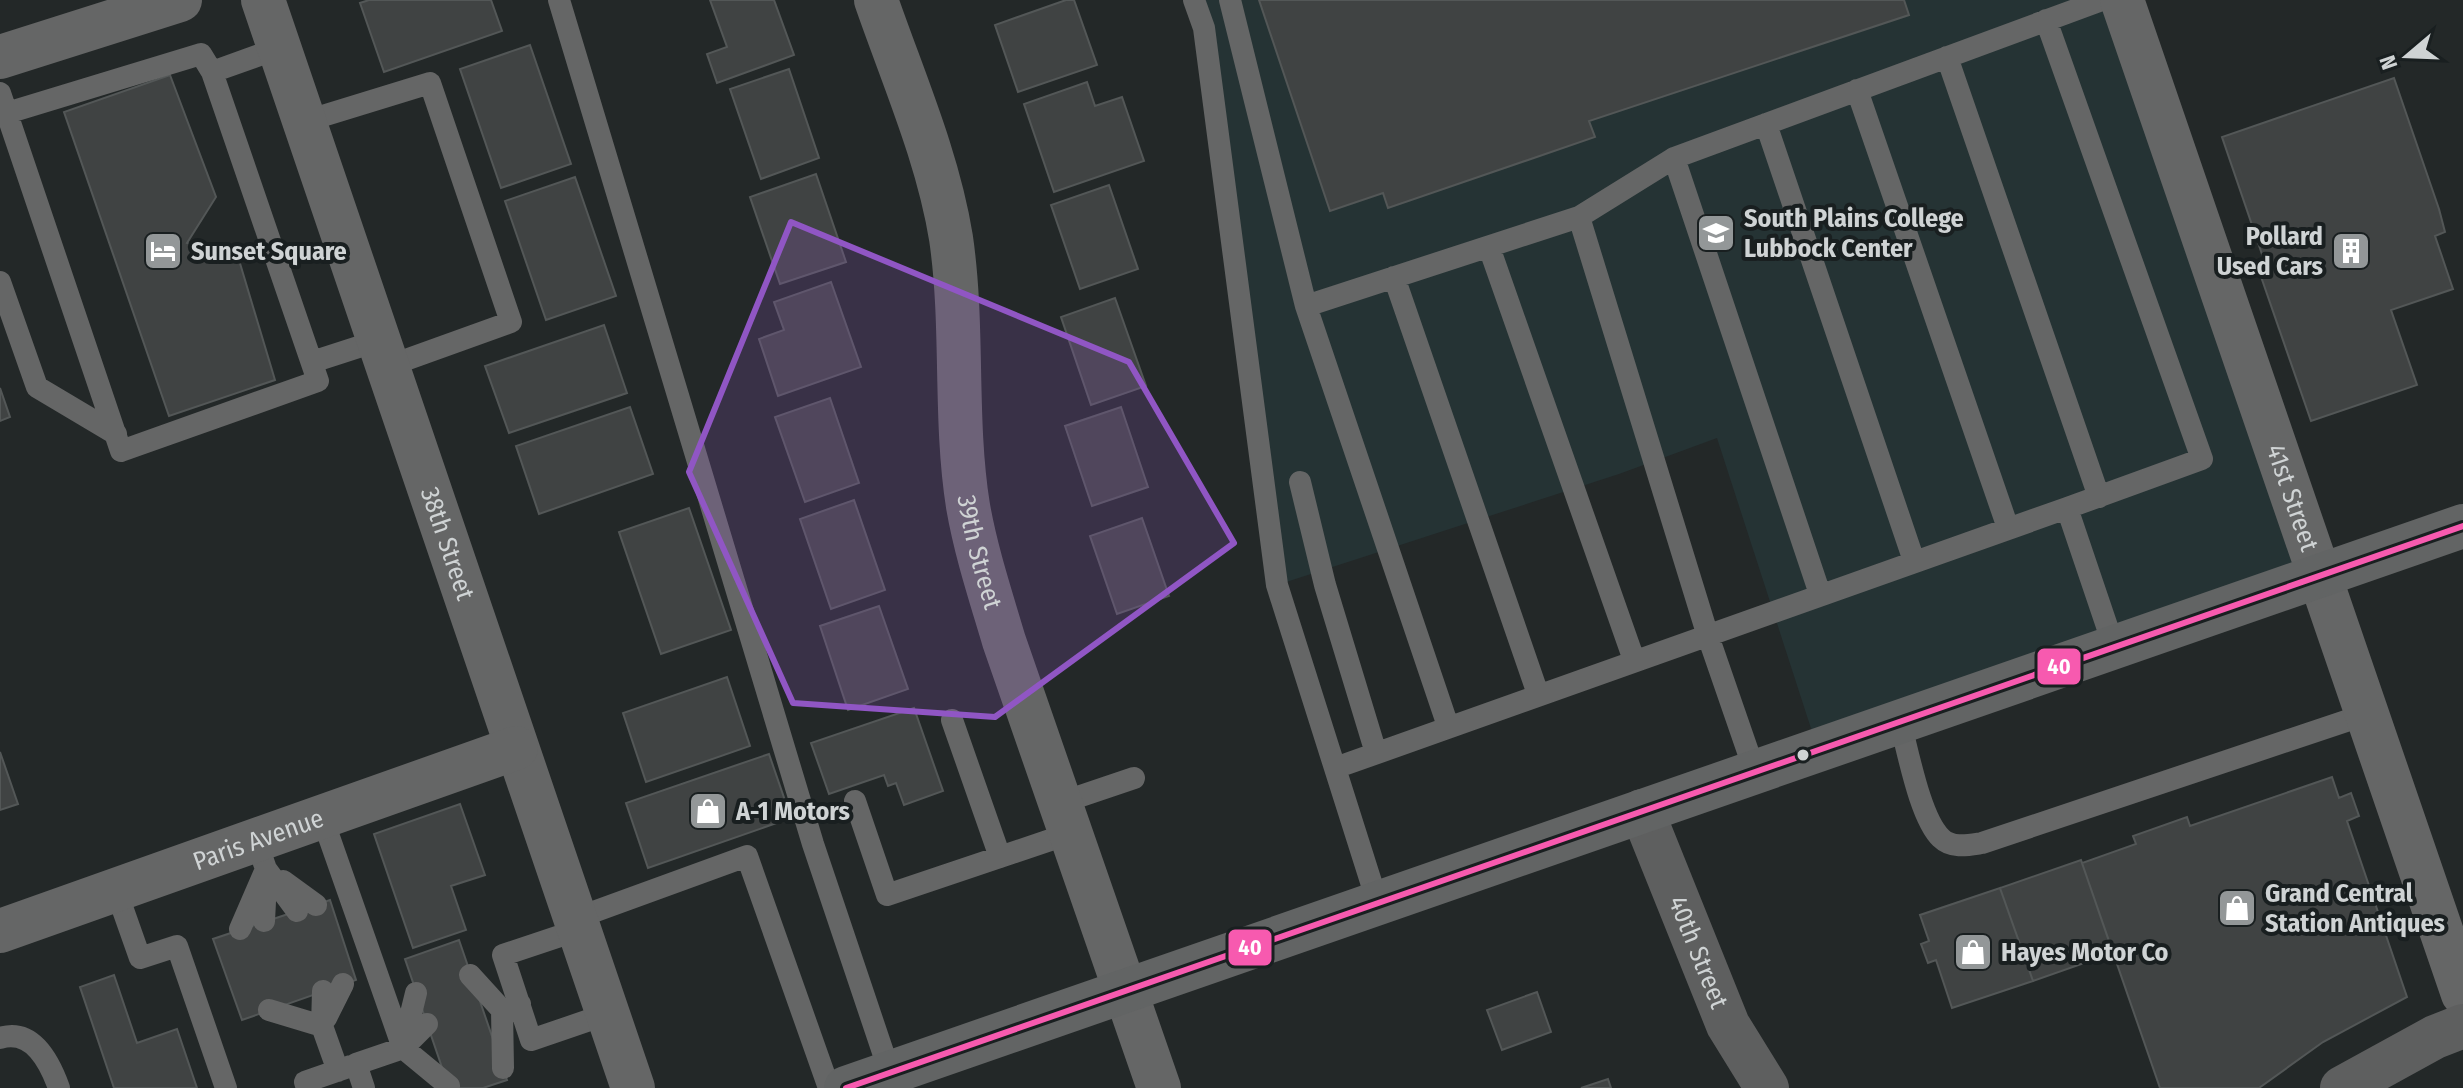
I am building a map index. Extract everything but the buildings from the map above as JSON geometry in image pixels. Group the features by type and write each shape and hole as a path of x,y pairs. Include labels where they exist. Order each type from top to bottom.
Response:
{"highway":[{"path":"846,1088 892,1080 1126,991 2463,526"}],"street":[{"path":"0,57 180,0"},
{"name":"38th Street","path":"263,0 633,1088"},
{"name":"39th Street","path":"876,0 931,158 951,237 968,506 1004,641 1159,1088"},
{"name":"41st Street","path":"2122,0 2463,994"},
{"name":"Paris Avenue","path":"0,931 116,890 261,855 322,817 516,748"},
{"name":"40th Street","path":"1642,811 1728,1025 1767,1088"},
{"path":"2342,1088 2435,1037 2463,1026"}],"lane":[{"path":"559,0 813,844 892,1080"},
{"path":"1194,0 1204,28 1277,585 1378,904"},
{"path":"1230,0 1306,306 1448,726"},
{"path":"1306,306 1579,217 1674,158 2102,0"},
{"path":"1335,768 2202,459 2046,20"},
{"path":"212,72 279,48"},
{"path":"201,54 212,72 318,381 121,451 5,117 201,54"},
{"path":"1947,57 2099,497"},
{"path":"303,122 430,83 511,322 381,354 312,362"},
{"path":"1857,90 2008,528"},
{"path":"1766,124 1914,561"},
{"path":"1674,158 1820,594"},
{"path":"1579,217 1707,633 1755,772"},
{"path":"1489,247 1634,660"},
{"path":"1394,277 1538,694"},
{"path":"0,282 37,387 116,434"},
{"path":"1300,482 1325,585 1376,753"},
{"path":"2067,508 2114,647"},
{"path":"1900,722 1929,818 1942,840 1958,846 1982,843 2367,714"},
{"path":"952,720 1000,857"},
{"path":"855,801 887,895 1000,857 1134,778"},
{"path":"322,817 403,1048 449,1086"},
{"path":"261,855 306,908"},
{"path":"261,855 264,921"},
{"path":"240,929 261,855"},
{"path":"503,1068 503,955 747,856 829,1088"},
{"path":"116,890 140,958 177,946 226,1088"},
{"path":"470,975 531,1040 607,1014"},
{"path":"322,1026 333,988"},
{"path":"403,1048 416,993"},
{"path":"291,1002 322,1026 347,1068 364,1088"},
{"path":"492,1038 501,1007"},
{"path":"269,1010 322,1026"},
{"path":"307,1088 305,1082 403,1048 427,1024"},
{"path":"0,1038 9,1036 30,1041 50,1062 59,1088"},
{"path":"403,1048 438,1056"}],"highlighted area":[{"path":"791,222 1129,362 1234,543 995,717 793,703 689,472"}],"shaded area":[{"name":"South Plains College Lubbock Center","path":"1194,0 2122,0 2319,576 1818,750 1717,438 1619,474 1277,585"}],"transit line":[{"name":"40","path":"846,1088 2463,526"}],"place":[{"name":"South Plains College Lubbock Center","path":"1716,233"},
{"name":"Sunset Square","path":"163,251"},
{"name":"Pollard Used Cars","path":"2351,251"},
{"name":"A-1 Motors","path":"708,811"},
{"name":"Grand Central Station Antiques","path":"2237,908"},
{"name":"Hayes Motor Co","path":"1973,952"}]}
